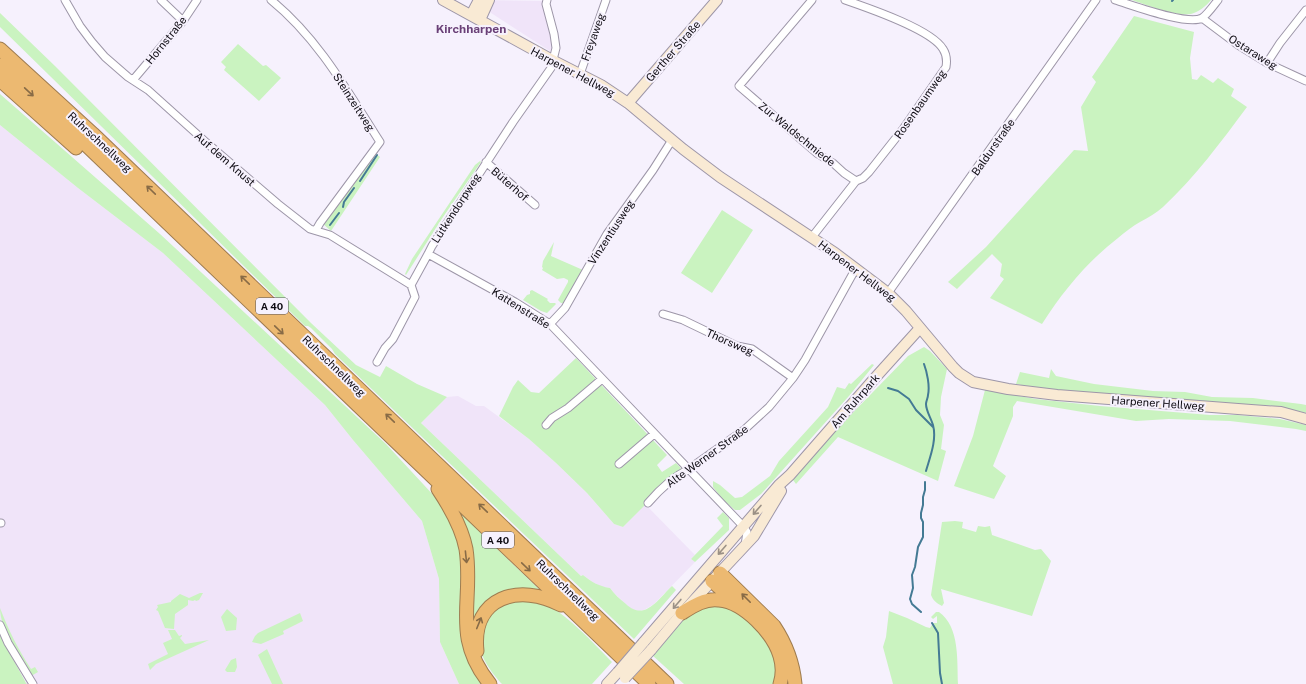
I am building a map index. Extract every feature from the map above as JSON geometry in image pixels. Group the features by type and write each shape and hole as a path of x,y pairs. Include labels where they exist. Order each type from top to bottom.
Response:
{"highway":[{"path":"0,39 32,78"},
{"name":"Ruhrschnellweg","path":"0,49 108,149 667,684"},
{"name":"Ruhrschnellweg","path":"0,65 83,142 649,684"},
{"path":"0,80 126,194 187,242"},
{"path":"417,462 433,482 448,506 461,534 467,563 467,637 474,659 480,671 490,684"},
{"path":"711,576 765,631 776,647 783,671 780,684"},
{"path":"711,576 777,630 788,650 792,663 794,684"},
{"path":"496,684 484,668 477,653 476,639 480,620 492,604 507,596 535,596 556,602 579,618"},
{"path":"682,613 708,600 732,602 744,610"}],"main road":[{"name":"Harpener Hellweg","path":"443,0 601,85 628,103 672,140 720,177 812,237 888,293 906,311 959,372 973,382 983,385 1057,396 1281,412 1306,419"},
{"path":"475,17 479,0"},
{"path":"475,17 489,0"},
{"name":"Gerther Straße","path":"628,103 717,0"},
{"name":"Am Ruhrpark","path":"647,646 682,613 711,576 743,526 920,328"},
{"name":"Am Ruhrpark","path":"607,684 621,678 647,646 711,576 754,536 790,475"}],"street":[{"name":"Auf dem Knust","path":"65,0 72,15 105,57 128,77 148,90 278,204 310,229 330,235 411,285"},
{"path":"161,0 183,20"},
{"name":"Hornstraße","path":"133,80 183,20 196,0"},
{"name":"Steinzeitweg","path":"272,0 293,19 318,48 380,142 316,230"},
{"path":"547,0 546,4 556,48 554,61"},
{"name":"Freyaweg","path":"580,74 606,0"},
{"name":"Zur Waldschmiede","path":"812,0 739,86 818,154 833,163 856,181"},
{"name":"Rosenbaumweg","path":"812,237 856,181 863,178 869,172 903,129 946,67 947,60 943,48 926,34 912,26 847,0"},
{"name":"Baldurstraße","path":"888,293 895,286 1096,0"},
{"path":"1115,0 1160,14 1186,20 1202,18 1218,0"},
{"path":"1267,63 1280,43 1306,10"},
{"name":"Ostaraweg","path":"1202,18 1238,45 1267,63 1306,81"},
{"name":"Lütkendorpweg","path":"377,362 385,348 393,339 414,297 411,285 432,246 512,122 551,68 554,61"},
{"name":"Vinzentiusweg","path":"550,324 565,308 608,234 672,140"},
{"name":"Büterhof","path":"486,162 535,205"},
{"name":"Kattenstraße","path":"428,254 516,302 550,324 743,526"},
{"name":"Alte Werner Straße","path":"648,503 679,474 689,469 744,430 769,406 793,378 805,360 856,268"},
{"name":"Thorsweg","path":"664,314 683,320 737,346 752,349 793,378"},
{"path":"546,425 552,418 568,408 602,379"},
{"path":"619,464 654,434"},
{"path":"745,545 747,532 743,526 756,525 767,514"},
{"path":"0,625 8,643 33,684"}],"shaded area":[{"path":"471,0 543,1 552,40 552,49 550,51"},
{"path":"0,125 78,188 163,253 325,405 422,521 439,579 440,642 459,684 27,684 0,635"},
{"path":"458,396 476,406 484,406 529,439 587,493 614,524 623,527 645,504 695,555 691,559 695,562 654,604 644,610 638,611 631,609 610,588 602,587 583,575 581,576 421,423 447,397"}],"green space":[{"path":"1132,0 1211,0 1205,7 1197,12 1191,14 1178,14"},
{"path":"0,13 55,66 311,323 356,365 380,377 386,366 417,384 447,397 421,423 581,576 583,575 595,583 610,588 626,604 639,611 651,607 672,586 676,590 634,639 335,354 311,328 305,326 0,27"},
{"path":"1134,16 1194,32 1190,58 1192,79 1197,80 1201,75 1213,83 1218,78 1234,89 1231,96 1247,107 1197,171 1175,196 1152,215 1129,229 1096,256 1067,288 1042,324 990,298 1004,279 1000,276 1002,264 992,254 957,289 948,282 986,247 1074,150 1088,151 1081,107 1096,82 1092,77"},
{"path":"238,44 263,66 266,65 281,78 259,101 224,70 226,67 221,62"},
{"path":"0,94 160,234 386,444 436,498 456,530 483,684 459,684 440,642 439,579 422,521 325,405 163,253 78,188 0,125"},
{"path":"375,153 380,157 331,231 323,224"},
{"path":"480,161 481,162 443,217 406,275 405,274 412,259 475,165"},
{"path":"722,210 753,230 712,293 681,273"},
{"path":"554,242 551,256 583,270 565,303 561,303 558,300 568,280 564,278 557,279 542,270 543,261"},
{"path":"532,290 548,299 547,300 550,303 556,304 547,313 541,311 523,300"},
{"path":"924,347 930,351 947,369 941,397 940,415 944,425 941,449 946,451 938,481 838,437 796,484 793,480 837,429 908,356"},
{"path":"576,358 667,455 657,465 662,472 676,463 681,468 646,506 645,505 623,527 614,524 587,493 556,463 529,439 499,416 518,380 531,392 539,393"},
{"path":"872,364 874,365 849,396 761,494 740,510 735,510 723,500 713,487 713,481 735,498 742,497 770,476 779,461 828,407 837,387 845,389 849,383 851,384"},
{"path":"1051,369 1056,376 1094,384 1153,391 1185,392 1212,397 1253,398 1301,404 1306,405 1306,413 1276,406 1179,402 1075,394 1016,384 1020,372 1049,378"},
{"path":"985,390 1036,399 1100,406 1280,419 1306,425 1306,431 1230,421 1169,419 1136,421 1017,401 1013,407 1013,416 993,466 1006,476 994,499 954,486 973,436"},
{"path":"454,507 545,595 515,591 473,632 471,584"},
{"path":"723,512 729,518 729,530 695,562 691,559 723,526 717,518"},
{"path":"942,522 963,522 962,528 976,532 978,526 990,526 992,535 1035,550 1041,549 1051,561 1032,616 941,589 944,603 942,606 936,603 931,595"},
{"path":"203,593 199,600 188,600 188,605 175,614 174,629 165,628 158,611 156,610 158,607 157,605 171,602 180,594 189,598"},
{"path":"514,599 541,603 559,612 578,628 612,662 592,684 502,684 484,659 480,648 480,640 489,613"},
{"path":"706,604 734,608 762,633 775,654 777,684 684,684 652,655 686,616"},
{"path":"0,608 22,654 31,669 35,667 38,672 31,676 7,634 3,625"},
{"path":"227,609 237,618 236,630 226,631 221,617"},
{"path":"889,611 930,628 933,623 937,623 937,616 933,619 931,617 936,612 939,612 946,618 951,626 956,645 958,684 893,684 883,647 886,637"},
{"path":"300,613 303,621 283,631 284,634 261,644 252,642 258,633"},
{"path":"168,630 175,630 179,636 182,635 180,638 185,644 209,640 156,664 150,670 148,664 168,654 163,643 172,639"},
{"path":"0,635 26,683 27,684 0,684"},
{"path":"267,649 283,684 272,684 258,655"},
{"path":"236,658 237,667 235,672 227,672 225,670 231,660"}],"waterway":[{"path":"360,181 377,155"},
{"path":"343,207 344,202 354,188"},
{"path":"330,225 339,213"},
{"path":"924,364 929,387 926,407 934,431 932,448 926,471"},
{"path":"888,388 898,391 909,399 916,410 933,427"},
{"path":"921,612 912,604 910,599 913,588 912,575 915,567 918,547 923,537 923,522 921,513 925,482"},
{"path":"932,623 938,633 942,684"}],"district":[{"name":"Kirchharpen","path":"471,29"}]}
